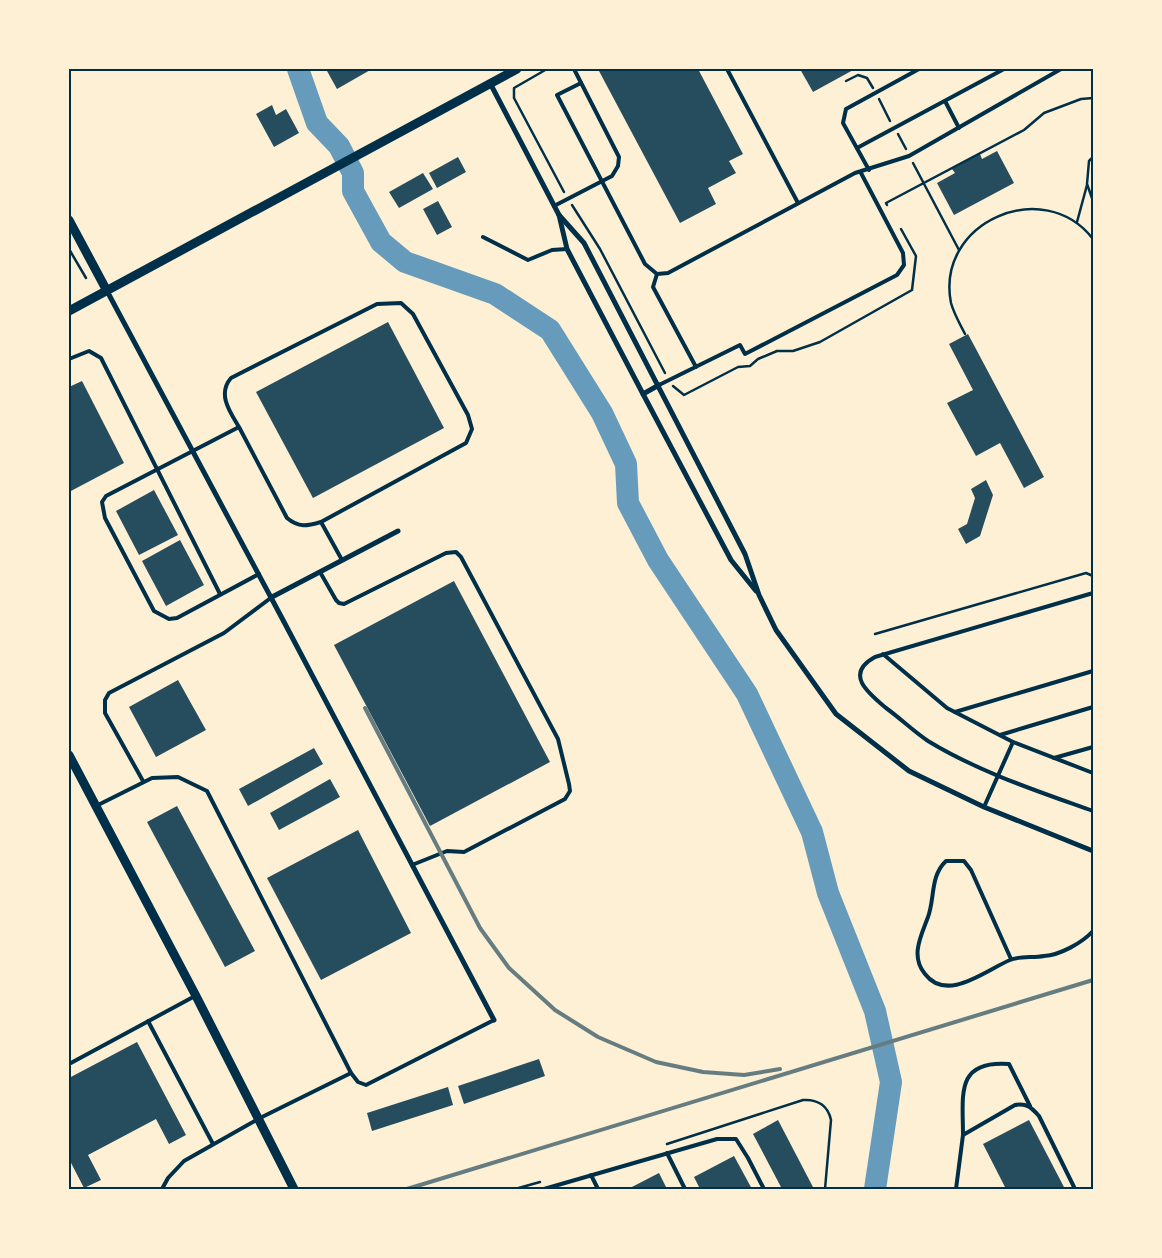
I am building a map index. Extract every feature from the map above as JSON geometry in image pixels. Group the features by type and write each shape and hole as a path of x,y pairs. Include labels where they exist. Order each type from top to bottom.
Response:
{"street":[{"path":"69,311 517,69"},
{"path":"490,83 554,206 567,249 643,394 731,560 759,595"},
{"path":"558,215 584,243 659,385 745,554 759,595 776,630 836,714 910,771 984,807 1093,851"},
{"path":"69,220 272,597 494,1020"},
{"path":"643,394 659,385"},
{"path":"272,597 398,531"},
{"path":"69,755 260,1118 294,1189"}],"lane":[{"path":"554,206 616,172 619,157 574,69"},
{"path":"727,69 798,203"},
{"path":"869,170 843,123 846,109 919,69"},
{"path":"857,148 1004,69"},
{"path":"581,83 557,95 645,264 657,274 668,273 855,173 861,173 909,156 1061,69"},
{"path":"945,101 959,128"},
{"path":"659,385 740,345 745,354 897,275 904,264 903,252 861,173"},
{"path":"483,237 528,260 552,250 567,249"},
{"path":"657,274 653,287 696,367"},
{"path":"389,302 401,303 408,308 468,415 472,429 466,443 321,522 301,526 295,525 287,518 239,428 227,406 224,394 226,383 231,378 377,304 389,302"},
{"path":"69,359 89,351 101,358 220,594"},
{"path":"239,428 106,496 102,502 104,518 154,611 163,617 177,618 259,574"},
{"path":"321,522 342,560"},
{"path":"320,572 336,600 344,604 446,553 456,552 461,556 558,739 570,791 565,799 464,852 446,850 412,865"},
{"path":"1093,593 883,654 866,662 861,668 860,676 867,692 928,740 999,777 1093,811"},
{"path":"143,781 105,713 105,700 109,694 224,633 272,597"},
{"path":"883,654 947,708 1013,742 1093,773"},
{"path":"955,712 1093,671"},
{"path":"1000,735 1093,707"},
{"path":"984,807 1013,742"},
{"path":"1054,758 1093,747"},
{"path":"96,806 152,778 178,777 207,791 351,1072 358,1082 366,1085 494,1020"},
{"path":"1011,959 972,870 964,861 946,861 938,868 934,882 933,903 917,947 918,960 922,971 929,980 942,987 953,986 993,971 1011,959 1047,956 1085,940 1093,931"},
{"path":"69,1064 196,996"},
{"path":"148,1021 213,1144"},
{"path":"956,1189 963,1135 963,1085 971,1072 996,1063 1009,1064 1075,1189"},
{"path":"162,1189 168,1178 184,1160 260,1118 351,1072"},
{"path":"963,1135 1015,1105 1024,1104 1030,1106"},
{"path":"544,1189 717,1138 736,1139 764,1189"},
{"path":"667,1153 685,1189"},
{"path":"591,1175 598,1189"}],"path":[{"path":"547,69 518,84 514,88 514,98 568,198 600,249 669,380 676,391 684,395 738,367 750,366 758,359 777,351 793,351 820,342 912,290 916,256 899,226"},
{"path":"890,210 886,203 1024,130 1044,113 1081,99 1093,98"},
{"path":"1077,222 1087,184 1088,161 1093,157"},
{"path":"1087,184 1093,201"},
{"path":"965,334 951,302 952,270 959,250 969,238 993,217 1009,211 1046,209 1077,222 1093,239"},
{"path":"69,249 86,278"},
{"path":"875,634 1086,573 1093,576"}],"building":[{"path":"330,69 372,69 337,89 327,71"},
{"path":"603,69 698,69 743,154 729,161 736,173 708,188 716,204 680,223 599,71"},
{"path":"800,69 855,69 813,92"},
{"path":"272,105 276,115 286,109 299,133 274,147 256,114"},
{"path":"997,151 1014,183 954,215 937,183 955,173 952,169 980,154 982,159"},
{"path":"458,157 466,172 437,188 429,173"},
{"path":"423,173 433,189 399,208 389,192"},
{"path":"438,201 452,227 437,235 423,209"},
{"path":"388,322 444,428 313,498 256,392"},
{"path":"968,334 1044,477 1024,488 1000,443 976,456 947,403 973,390 949,344"},
{"path":"82,381 124,463 69,492 69,387"},
{"path":"986,480 993,495 980,536 966,544 958,529 967,524 975,498 971,489"},
{"path":"154,490 178,535 139,555 116,511"},
{"path":"180,540 204,585 166,606 142,561"},
{"path":"454,581 550,762 430,826 334,645"},
{"path":"178,680 206,730 156,757 129,707"},
{"path":"314,748 323,764 248,806 239,789"},
{"path":"330,779 340,797 279,830 270,813"},
{"path":"177,806 255,951 225,967 147,822"},
{"path":"358,830 411,933 321,980 267,878"},
{"path":"137,1042 186,1135 169,1144 156,1119 88,1155 101,1180 84,1188 69,1159 69,1078"},
{"path":"539,1059 545,1076 464,1104 458,1086"},
{"path":"448,1087 453,1105 372,1131 367,1113"},
{"path":"778,1120 814,1189 782,1189 753,1134"},
{"path":"1029,1120 1065,1189 1006,1189 983,1144"},
{"path":"734,1156 752,1189 700,1189 694,1177"},
{"path":"659,1173 667,1189 628,1189"}],"waterway":[{"path":"298,69 317,123 339,146 353,173 353,191 381,242 405,262 495,294 550,330 602,413 626,464 628,503 658,560 747,694 812,832 828,893 875,1011 891,1082 875,1189"}],"railway":[{"path":"365,708 480,928 509,968 555,1010 598,1037 656,1062 703,1072 744,1075 780,1069"},
{"path":"407,1189 1093,980"}]}
